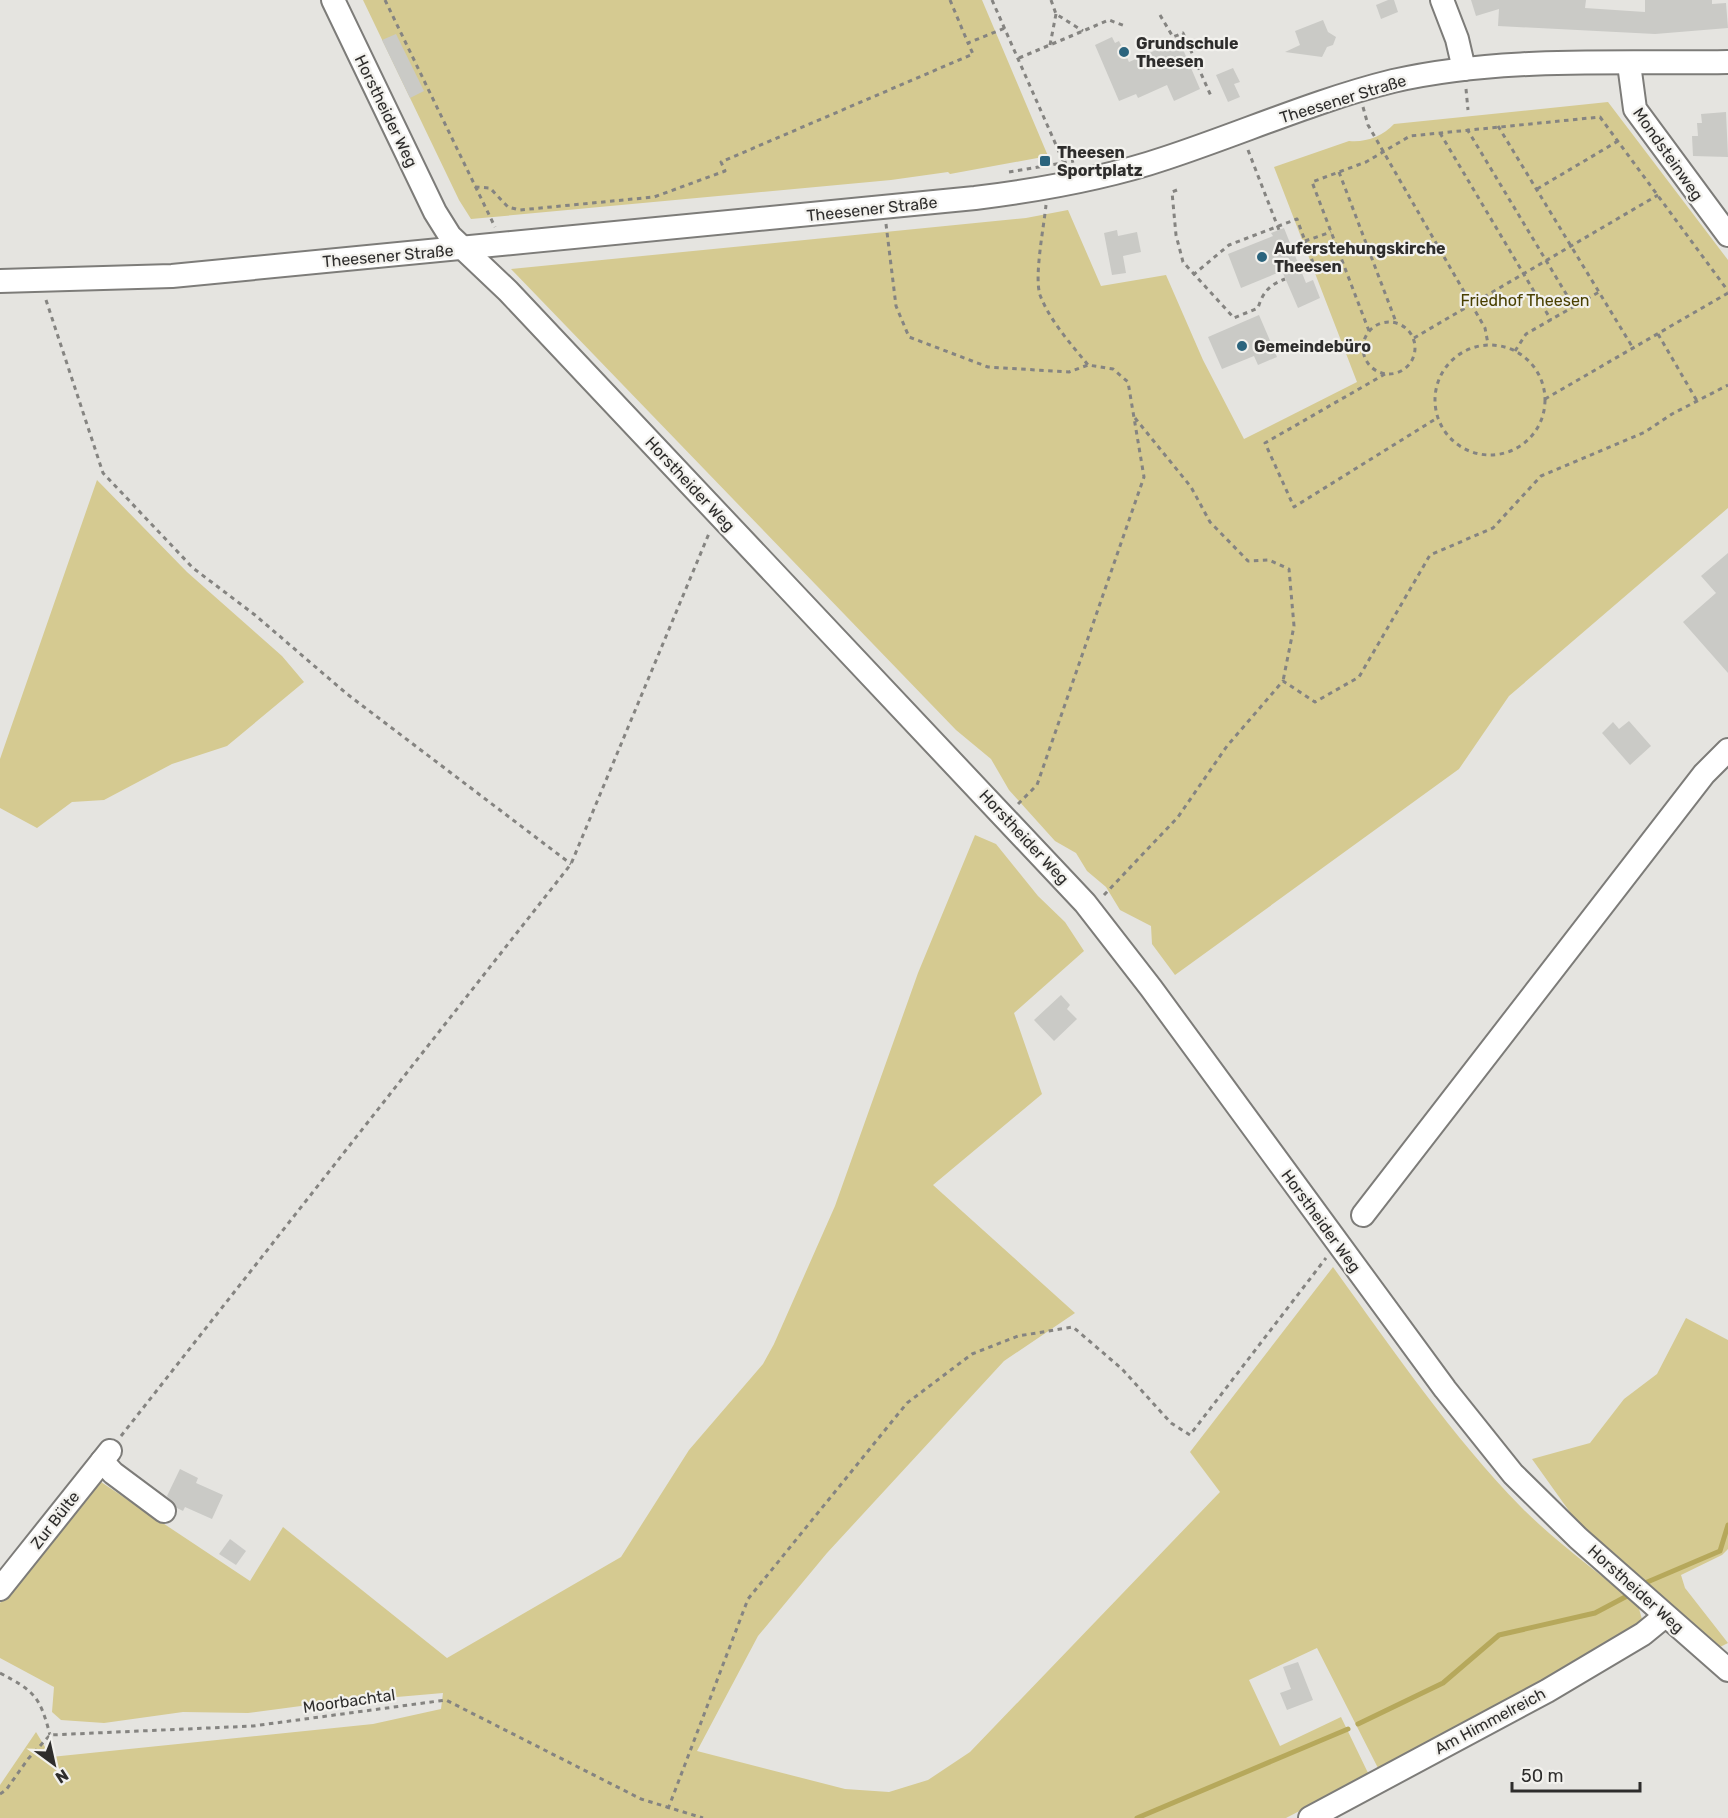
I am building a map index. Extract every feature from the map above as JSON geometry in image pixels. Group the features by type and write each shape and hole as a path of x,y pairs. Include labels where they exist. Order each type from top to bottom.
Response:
{"street":[{"name":"Horstheider Weg","path":"333,0 442,225 508,291 1008,819 1090,910 1151,988 1445,1389 1513,1474 1537,1500 1665,1616 1726,1665"},
{"path":"1442,0 1459,45 1464,69"},
{"name":"Theesener Straße","path":"0,281 172,276 884,207 1048,188 1134,168 1357,91 1425,75 1464,69 1728,62"},
{"name":"Mondsteinweg","path":"1629,64 1635,109 1728,235"},
{"path":"1363,1215 1704,774 1728,750"},
{"path":"106,1456 113,1473 164,1511"},
{"name":"Zur Bülte","path":"0,1589 106,1456"},
{"name":"Am Himmelreich","path":"1310,1818 1547,1691 1643,1634 1665,1616"}],"path":[{"path":"385,0 497,231"},
{"path":"476,187 490,188 508,207 520,210 667,194 725,171 721,162 973,54 950,0"},
{"path":"992,0 1072,183"},
{"path":"1050,45 1056,14 1051,0"},
{"path":"1056,14 1083,31"},
{"path":"1160,15 1173,37 1183,33 1211,96"},
{"path":"1018,59 1109,20 1125,26"},
{"path":"968,43 1005,28"},
{"path":"1357,91 1368,125 1472,304 1485,328 1488,344"},
{"path":"1369,331 1312,182 1384,152 1410,136 1600,117 1728,292 1545,399"},
{"path":"1498,126 1633,348"},
{"path":"1467,129 1574,307"},
{"path":"1241,132 1278,228"},
{"path":"1440,133 1551,320"},
{"path":"1536,189 1618,141"},
{"path":"1339,172 1396,322 1410,331 1414,338 1415,355 1411,363 1397,373 1385,374 1265,443 1294,507 1437,418"},
{"path":"1048,188 1040,261 1040,293 1063,334 1088,365"},
{"path":"1177,190 1172,192 1178,246 1183,262 1193,275 1223,303 1234,318 1258,308 1261,295 1266,289 1285,279"},
{"path":"1414,338 1658,195"},
{"path":"884,207 896,306 909,337 988,367 1069,372 1088,365 1113,369 1128,382 1144,477 1037,785 1014,808 1008,819"},
{"path":"1193,275 1229,245 1297,219 1315,268"},
{"path":"1305,241 1331,232"},
{"path":"40,281 103,473 193,568 255,615 347,694 571,864"},
{"path":"1515,351 1526,334 1599,292"},
{"path":"1385,374 1373,369 1363,355 1365,338 1369,331 1381,323 1396,322"},
{"path":"1658,334 1697,401"},
{"path":"1488,344 1507,346 1524,355 1537,369 1544,386 1545,399 1541,423 1530,439 1515,450 1497,455 1478,454 1460,447 1446,435 1437,418 1435,389 1440,375 1460,353 1488,344"},
{"path":"1283,681 1315,702 1359,677 1430,555 1493,528 1541,476 1646,432 1728,385"},
{"path":"1090,910 1178,817 1227,746 1283,681 1294,626 1288,569 1269,560 1248,561 1210,522 1191,487 1134,416"},
{"path":"106,1456 571,864 717,513"},
{"path":"668,1809 748,1599 907,1403 972,1354 1018,1336 1073,1327 1122,1369 1171,1423 1190,1435 1338,1243"},
{"path":"0,1673 30,1689 44,1711 50,1735 28,1759 6,1790 0,1794"},
{"name":"Moorbachtal","path":"50,1735 253,1726 446,1700 641,1799 703,1818"}],"green space":[{"path":"363,0 982,0 1048,156 950,174 948,172 891,180 471,219 459,200"},
{"name":"Friedhof Theesen","path":"1608,102 1728,260 1728,508 1509,696 1459,769 1175,975 1152,944 1151,926 1120,910 1106,887 1087,871 1076,853 1055,841 1009,790 991,759 956,730 511,269 1026,218 1068,210 1101,286 1166,275 1203,360 1244,439 1357,382 1274,167 1349,141 1373,138 1394,124"},
{"path":"97,480 187,572 282,656 304,682 227,746 172,764 104,800 72,802 37,828 0,808 0,759"},
{"path":"975,835 996,844 1038,896 1065,922 1084,951 1014,1013 1042,1094 933,1185 1075,1313 1004,1361 827,1553 758,1636 697,1751 845,1789 889,1792 928,1780 970,1752 1220,1492 1190,1452 1333,1267 1423,1391 1496,1480 1549,1533 1638,1605 1643,1623 1637,1630 1379,1770 1317,1648 1249,1680 1280,1746 1341,1717 1369,1775 1286,1818 0,1818 0,1785 36,1732 51,1757 373,1724 441,1709 443,1693 316,1704 248,1713 183,1712 104,1723 61,1720 52,1712 54,1687 0,1658 0,1603 98,1480 250,1581 283,1527 447,1658 621,1557 689,1450 763,1364 774,1344 835,1206 918,973"},
{"path":"1686,1318 1728,1340 1728,1549 1722,1555 1681,1575 1685,1588 1728,1643 1716,1649 1587,1536 1532,1459 1590,1443 1624,1399 1657,1374"}],"building":[{"path":"1394,0 1398,12 1381,19 1376,5"},
{"path":"1471,0 1586,0 1585,8 1645,12 1645,0 1712,0 1712,4 1726,3 1728,28 1655,34 1498,26 1499,9 1476,16"},
{"path":"1323,20 1328,32 1336,37 1333,45 1327,47 1322,57 1285,52 1300,45 1295,31"},
{"path":"396,34 424,91 410,98 382,40"},
{"path":"1112,37 1115,43 1119,41 1129,62 1179,40 1200,89 1174,101 1167,85 1138,98 1136,94 1119,101 1095,45"},
{"path":"1233,68 1240,82 1234,84 1240,97 1228,102 1216,75"},
{"path":"1726,112 1728,157 1693,156 1692,136 1698,136 1697,123 1702,123 1701,114"},
{"name":"Auferstehungskirche Theesen","path":"1284,228 1306,283 1313,280 1320,298 1298,308 1282,271 1241,288 1228,254 1273,236 1271,233"},
{"path":"1117,230 1118,236 1137,232 1141,252 1123,256 1126,273 1112,275 1104,233"},
{"name":"Gemeindebüro","path":"1259,315 1277,357 1258,365 1254,356 1222,369 1208,337"},
{"path":"1728,553 1728,673 1683,622 1716,593 1701,576"},
{"path":"1629,721 1651,746 1630,765 1602,733 1613,722 1619,729"},
{"path":"1061,995 1070,1005 1067,1009 1077,1019 1054,1041 1034,1020"},
{"path":"180,1469 198,1478 196,1483 223,1495 212,1519 185,1507 183,1511 177,1508 167,1496"},
{"path":"230,1539 246,1551 236,1565 219,1554"},
{"path":"1298,1662 1313,1700 1287,1710 1280,1693 1291,1689 1283,1667"}],"waterway":[{"path":"1645,1583 1720,1551 1728,1525"},
{"path":"1358,1724 1443,1683 1499,1635 1595,1613 1629,1595"},
{"path":"1137,1818 1348,1729"}],"place":[{"name":"Grundschule Theesen","path":"1124,52"},
{"name":"Theesen Sportplatz","path":"1045,161"},
{"name":"Auferstehungskirche Theesen","path":"1262,257"},
{"name":"Gemeindebüro","path":"1242,346"}]}
